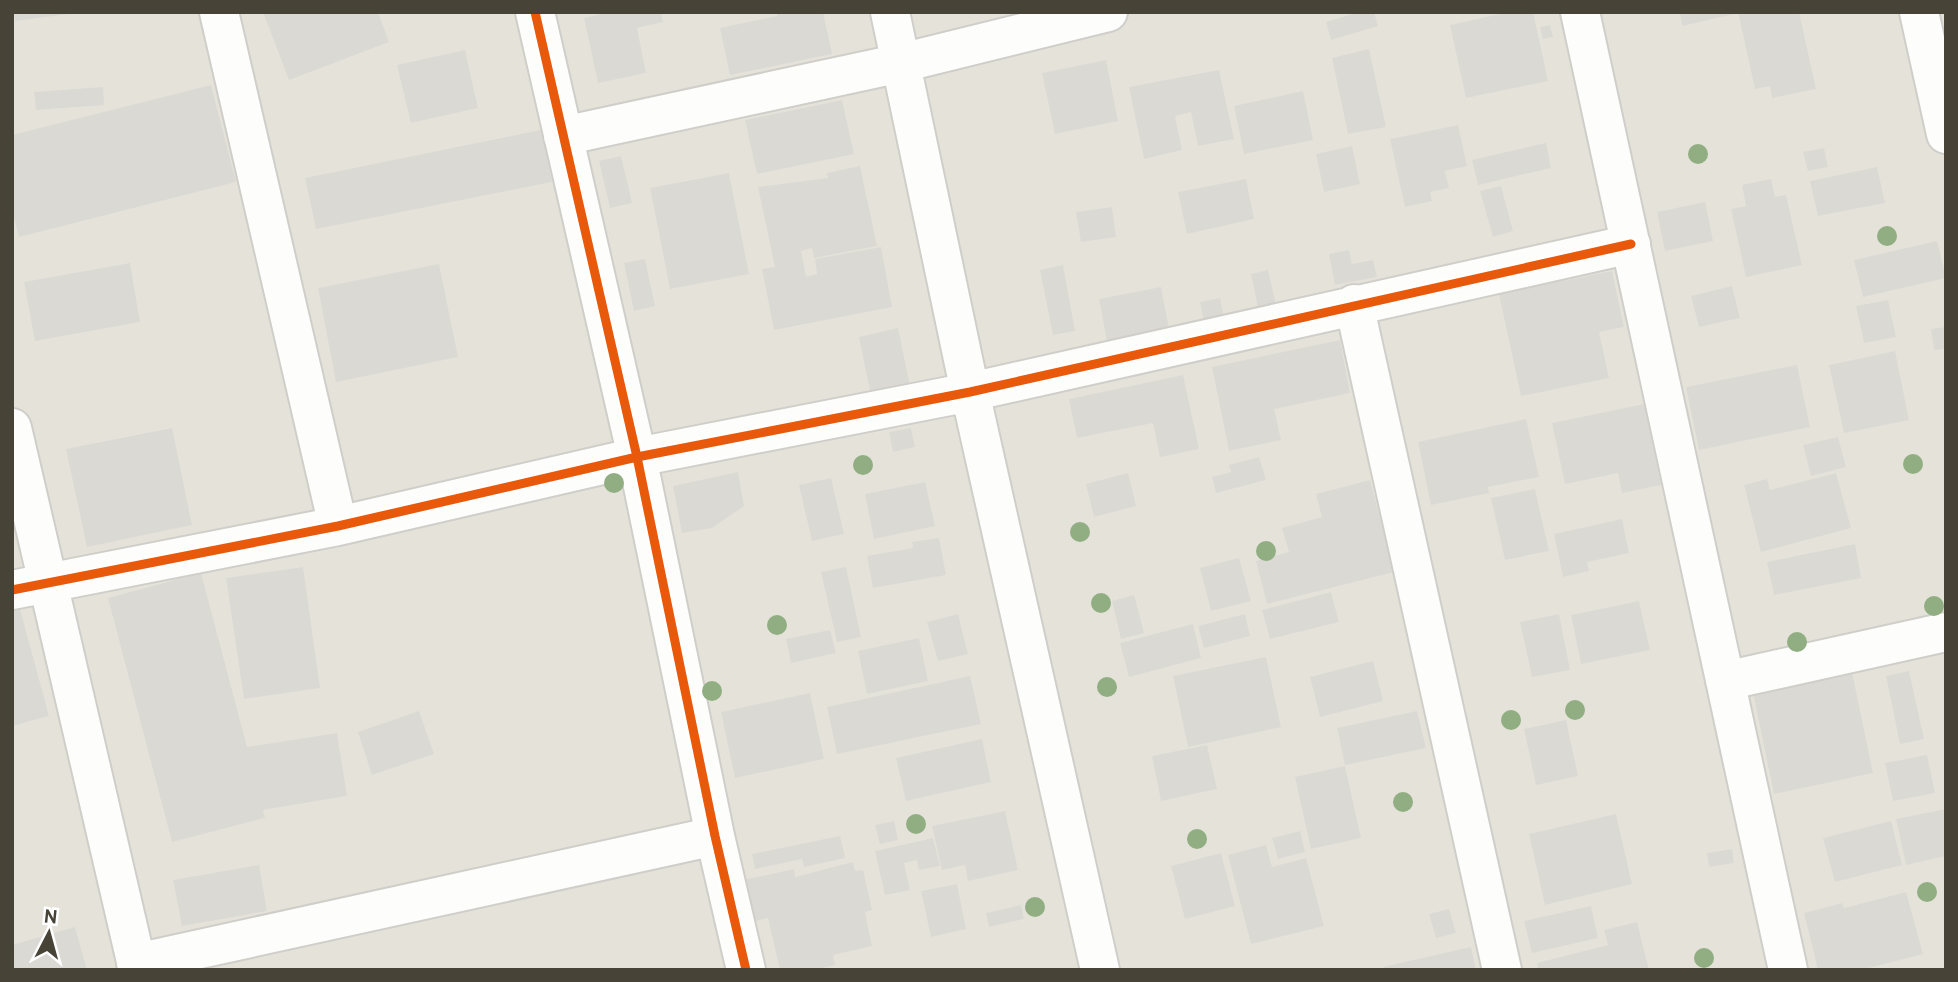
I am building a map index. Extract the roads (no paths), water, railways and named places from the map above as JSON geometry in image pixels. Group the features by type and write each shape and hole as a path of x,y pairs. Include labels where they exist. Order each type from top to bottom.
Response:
{"street":[{"path":"219,12 338,526"},
{"path":"535,12 637,457 715,836 746,970"},
{"path":"890,12 970,392 1100,970"},
{"path":"564,136 901,63 1108,12"},
{"path":"1580,12 1788,970"},
{"path":"1919,12 1946,134"},
{"path":"30,586 338,526 637,457 970,392 1631,244"},
{"path":"1354,304 1502,970"},
{"path":"12,428 30,586 137,966 715,836"},
{"path":"1726,681 1946,632"}]}
